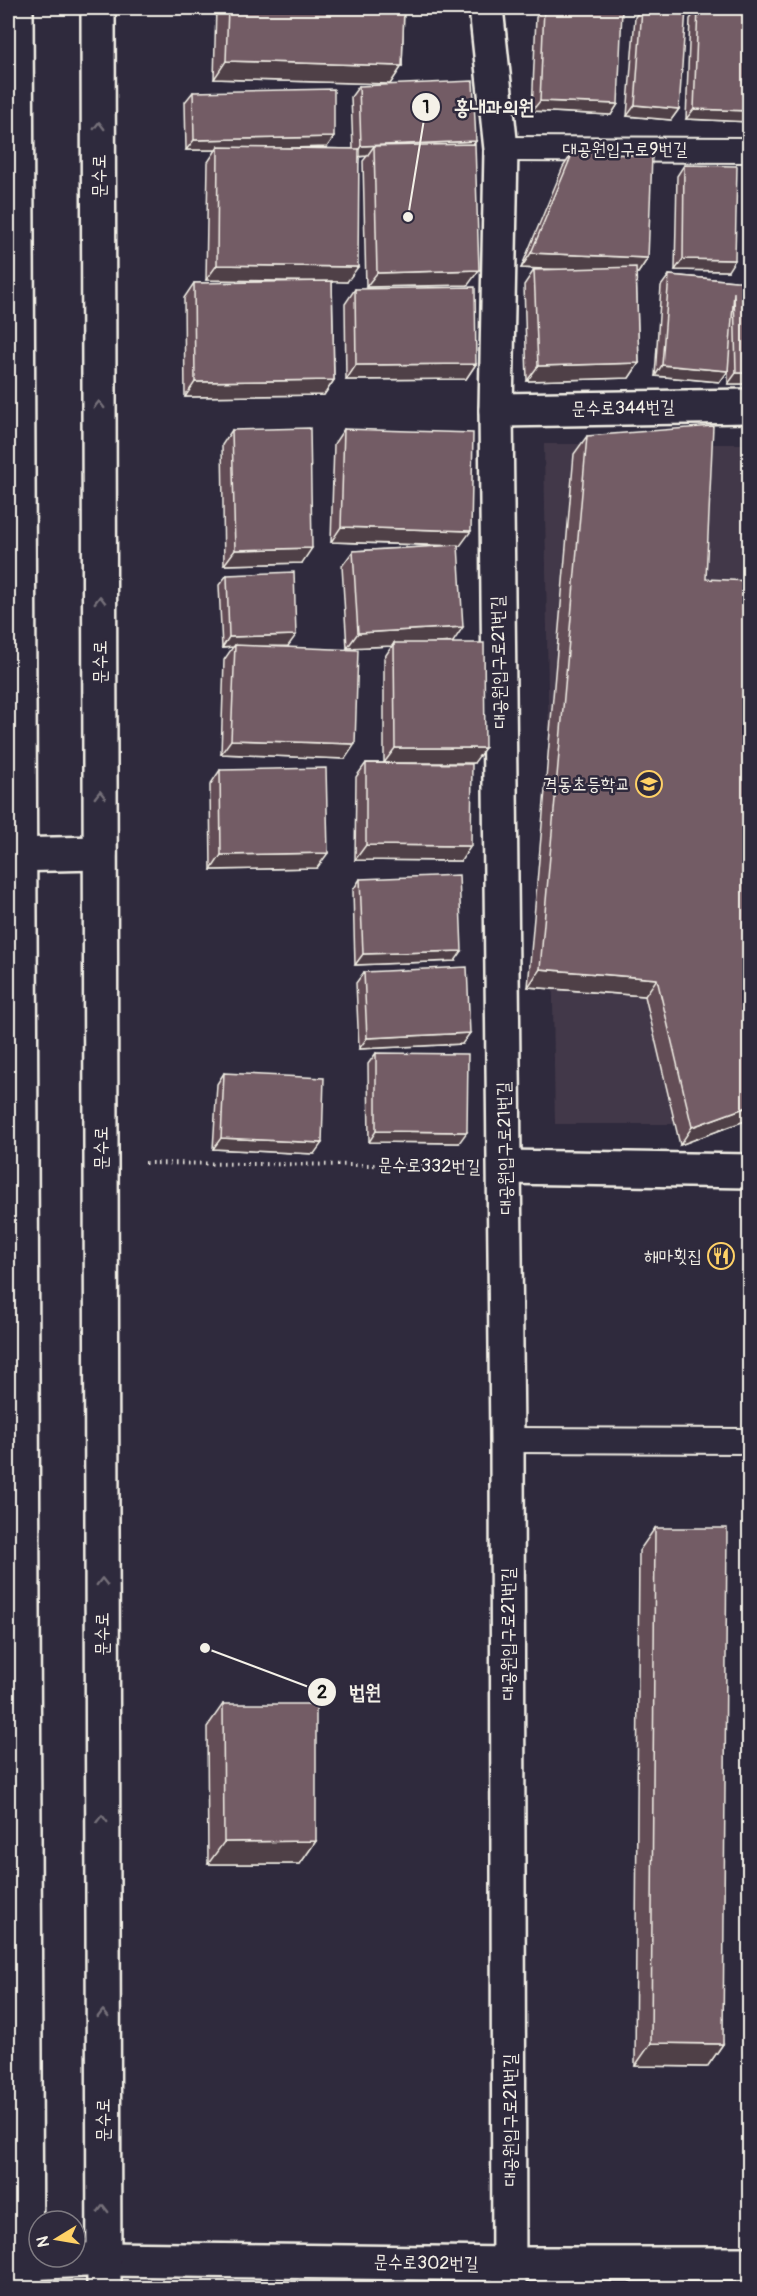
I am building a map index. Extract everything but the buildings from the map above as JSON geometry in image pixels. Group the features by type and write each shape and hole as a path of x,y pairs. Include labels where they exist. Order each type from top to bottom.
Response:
{"main road":[{"path":"16,8 15,1446 20,2272"},
{"name":"문수로","path":"98,8 104,2274"},
{"name":"대공원입구로21번길","path":"486,8 501,149 496,410 505,1167 510,2276"},
{"name":"문수로344번길","path":"496,410 750,406"},
{"path":"14,854 100,853"},
{"name":"문수로332번길","path":"505,1167 750,1171"},
{"name":"문수로302번길","path":"20,2272 510,2276 750,2264"}],"lane":[{"name":"대공원입구로9번길","path":"501,149 750,150"},
{"path":"507,1440 750,1440"}],"path":[{"name":"문수로332번길","path":"145,1162 505,1167"}],"shaded area":[{"name":"격동초등학교","path":"544,444 749,444 749,1124 555,1124"}],"place":[{"name":"홍내과의원","path":"408,217"},
{"name":"격동초등학교","path":"649,784"},
{"name":"해마횟집","path":"721,1256"},
{"name":"법원","path":"205,1648"}]}
